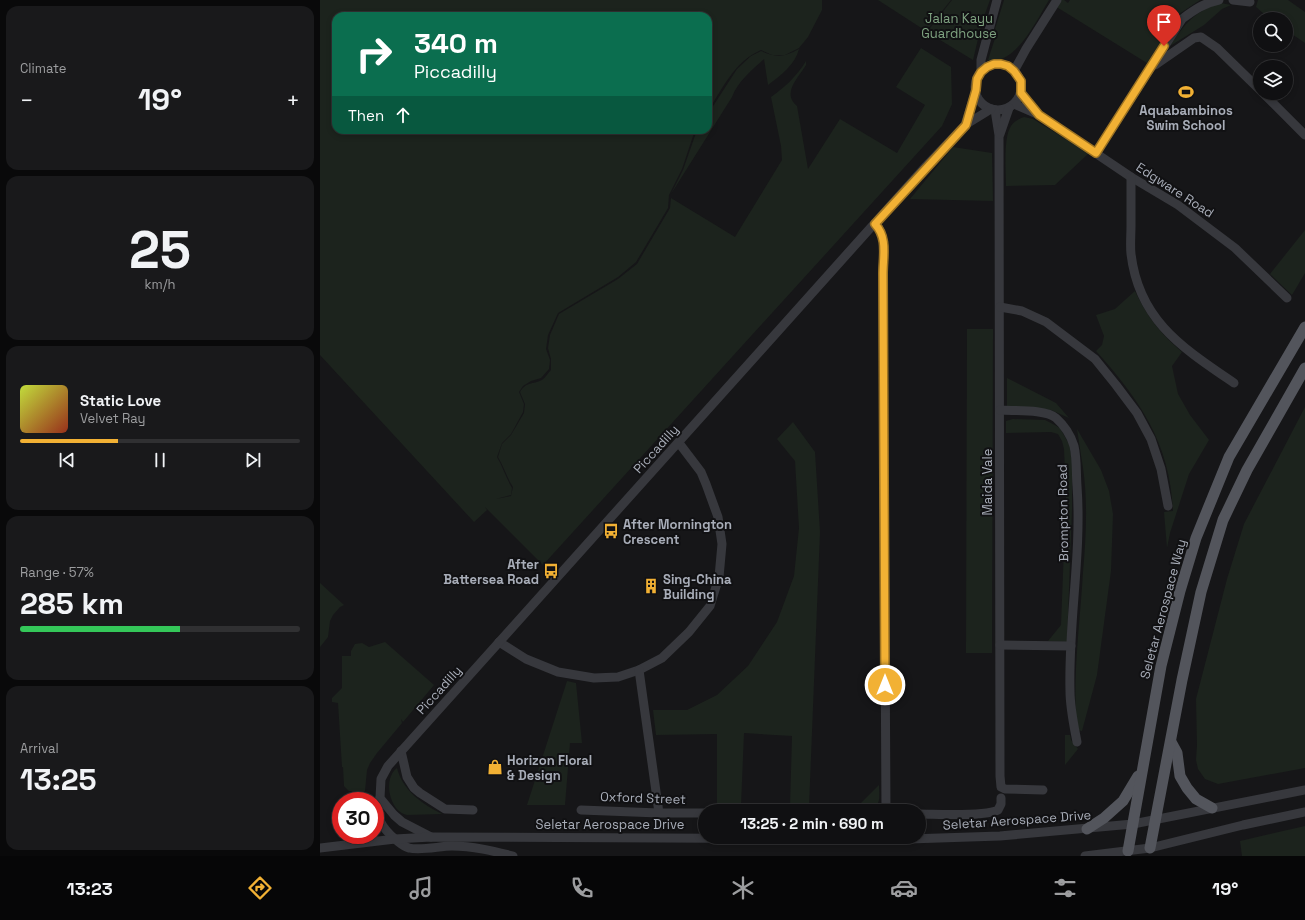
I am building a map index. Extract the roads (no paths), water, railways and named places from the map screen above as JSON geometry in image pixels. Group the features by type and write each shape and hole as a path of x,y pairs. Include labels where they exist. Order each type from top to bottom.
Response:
{"main road":[{"name":"Seletar Aerospace Way","path":"1128,851 1161,666 1180,591 1196,538 1229,457 1305,327"},
{"path":"1150,848 1201,592 1223,520 1247,470 1305,368"},
{"path":"1171,742 1177,753 1180,776 1196,799 1212,808"},
{"path":"1087,829 1104,818 1124,801 1142,768"}],"street":[{"path":"981,72 981,60 997,0"},
{"path":"1014,71 1057,0"},
{"path":"1096,153 1182,19 1194,9 1208,2 1219,0"},
{"path":"1233,0 1250,2"},
{"path":"1152,66 1194,38 1201,37 1217,48 1253,83"},
{"path":"994,64 1008,66 1014,71 1021,81 1021,93 1011,106 993,109 981,101 976,90 977,79 981,72 994,64"},
{"name":"Piccadilly","path":"966,125 976,90"},
{"name":"Edgware Road","path":"1021,93 1039,115"},
{"path":"1270,100 1305,135"},
{"name":"Edgware Road","path":"1011,106 1039,115 1131,177 1178,205 1235,248 1287,298"},
{"name":"Maida Vale","path":"1000,135 1011,106"},
{"name":"Piccadilly","path":"380,792 381,779 384,773 401,751 875,224 966,125 993,109"},
{"name":"Maida Vale","path":"993,109 1000,135 1001,787 1011,790 1043,790"},
{"path":"1131,177 1131,252 1138,286 1148,307 1166,330 1187,350 1234,383"},
{"path":"875,224 880,230 884,239 886,804"},
{"path":"1000,307 1022,311 1046,322 1095,359 1137,412 1151,439 1161,469 1168,506"},
{"name":"Brompton Road","path":"1000,410 1030,411 1050,414 1060,422 1070,435 1074,447 1078,503 1078,547 1071,646 1070,692 1077,742"},
{"path":"499,642 526,658 558,672 594,678 618,677 639,670 662,658 690,632 710,606 719,577 722,544 718,517 701,472 679,443"},
{"path":"1000,645 1071,646"},
{"path":"639,670 659,813"},
{"path":"401,751 407,777 414,788 420,793 445,809 473,810"},
{"name":"Seletar Aerospace Drive","path":"320,848 395,839 431,837 909,839 1000,836 1133,824 1305,790"},
{"path":"926,814 994,812 998,810 1001,804 1001,798"},
{"path":"384,803 402,822 431,837"},
{"name":"Oxford Street","path":"581,810 698,813"},
{"path":"1086,856 1150,848 1243,825 1305,812"},
{"name":"Piccadilly","path":"384,828 395,839 406,847 412,849 465,846 513,856"}],"place":[{"name":"Aquabambinos Swim School","path":"1186,92"},
{"name":"After Mornington Crescent","path":"611,531"},
{"name":"After Battersea Road","path":"551,571"},
{"name":"Sing-China Building","path":"651,586"},
{"name":"Horizon Floral & Design","path":"495,767"}],"park label":[{"name":"Jalan Kayu Guardhouse","path":"959,26"}]}
